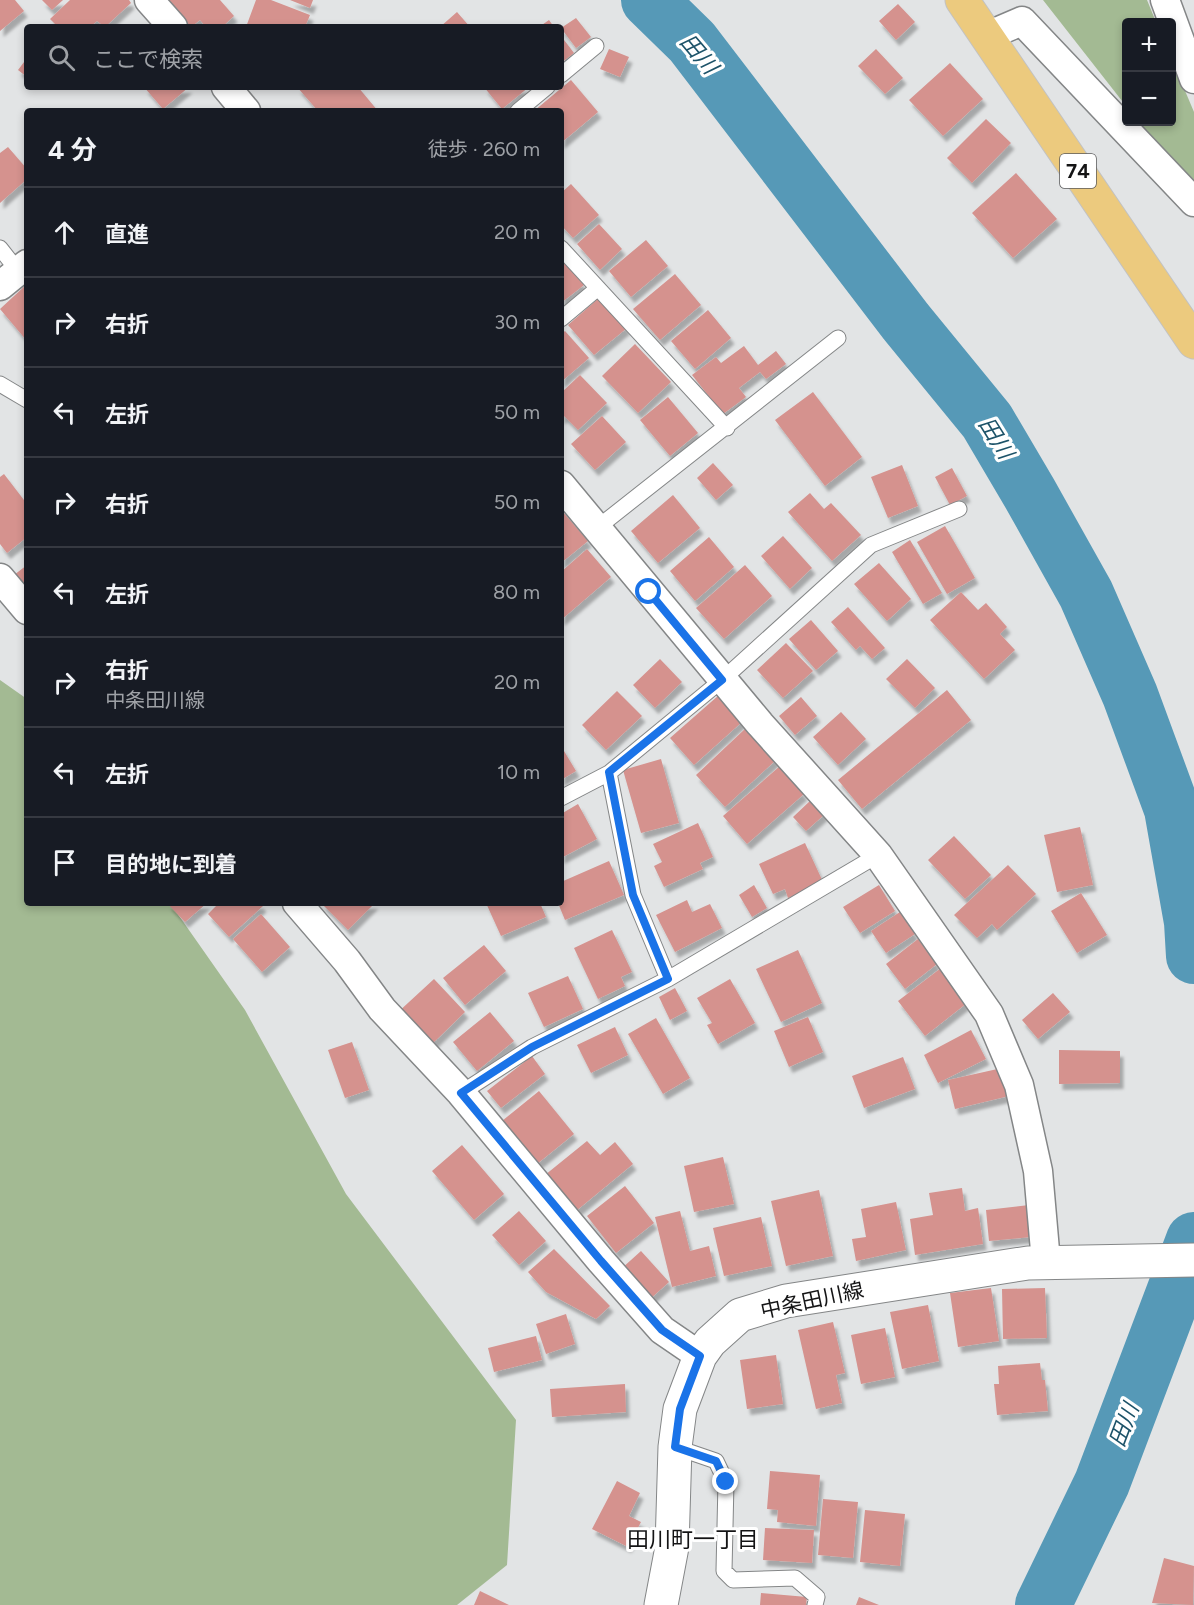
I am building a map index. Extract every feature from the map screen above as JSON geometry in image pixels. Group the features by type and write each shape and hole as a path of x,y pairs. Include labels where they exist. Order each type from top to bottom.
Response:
{"main road":[{"name":"74","path":"963,0 1194,342"},
{"name":"中条田川線","path":"661,1605 672,1547 675,1447 680,1409 700,1356 710,1341 740,1316 786,1301 1028,1263 1194,1260"}],"street":[{"path":"149,0 169,24"},
{"path":"1164,0 1194,79"},
{"path":"987,36 1023,21 1194,202"},
{"path":"564,492 597,528 722,680 878,855 988,1014 1019,1085 1038,1171 1046,1262"},
{"path":"0,578 24,606"},
{"path":"300,906 346,961 382,1009 461,1093 601,1261 662,1330 700,1356"}],"lane":[{"path":"564,73 596,46"},
{"path":"522,108 542,90"},
{"path":"0,248 15,273"},
{"path":"564,251 727,428"},
{"path":"564,316 598,288"},
{"path":"597,528 727,428 838,338"},
{"path":"0,384 24,398"},
{"path":"564,796 609,772 722,680 871,545 959,509"},
{"path":"609,772 633,895 668,979"},
{"path":"461,1093 532,1047 668,979 878,855"},
{"path":"675,1447 716,1461 726,1482 724,1570 733,1580 795,1578 817,1597 815,1605"}],"green space":[{"path":"1043,0 1147,0 1154,18 1122,18 1122,101"},
{"path":"1176,69 1194,112 1194,192 1141,126 1176,126"},
{"path":"0,680 24,697 24,906 172,906 245,1010 346,1194 516,1420 507,1565 457,1605 0,1605"}],"building":[{"path":"0,0 15,0 24,11 0,31"},
{"path":"42,0 63,0 52,10"},
{"path":"70,0 129,0 131,3 108,24 101,24 97,21 94,24 55,24 50,19"},
{"path":"167,0 220,0 234,16 225,24 203,24 200,20 195,24 188,24"},
{"path":"256,0 271,0 310,15 306,24 247,24"},
{"path":"290,0 313,0 310,8"},
{"path":"898,4 915,22 896,40 879,21"},
{"path":"457,12 467,24 443,24"},
{"path":"576,18 591,37 576,48 564,32 564,26"},
{"path":"564,40 574,53 564,61"},
{"path":"609,49 629,57 620,77 600,69"},
{"path":"876,49 903,78 885,94 858,66"},
{"path":"24,62 24,75 18,70"},
{"path":"950,63 983,99 943,136 909,100"},
{"path":"571,80 598,112 564,140 564,108 538,108 559,90 564,90 564,86"},
{"path":"147,90 185,90 164,108"},
{"path":"300,90 360,90 376,108 315,108"},
{"path":"486,90 525,90 503,108"},
{"path":"986,119 1011,143 972,183 947,158"},
{"path":"8,147 24,166 24,182 0,203 0,153"},
{"path":"1016,173 1057,219 1013,258 972,213"},
{"path":"571,184 599,215 573,238 564,228 564,190"},
{"path":"599,224 622,249 600,270 577,244"},
{"path":"646,240 668,266 631,297 609,271"},
{"path":"564,262 584,285 564,301"},
{"path":"675,274 701,305 660,340 633,309"},
{"path":"24,287 24,337 0,309"},
{"path":"600,297 627,328 594,355 568,325"},
{"path":"708,310 731,338 695,369 671,341"},
{"path":"564,332 589,358 564,379"},
{"path":"635,344 671,382 638,413 602,376"},
{"path":"744,346 758,365 776,351 786,364 766,379 760,372 739,388 746,397 723,414 692,375 716,357 721,363"},
{"path":"580,375 607,403 578,430 564,416 564,390"},
{"path":"813,392 862,457 825,486 775,420"},
{"path":"668,397 698,433 670,456 640,420"},
{"path":"602,416 626,442 595,470 571,444"},
{"path":"713,463 733,485 716,500 697,478"},
{"path":"902,465 918,506 888,518 871,477"},
{"path":"952,468 967,496 950,505 935,477"},
{"path":"4,474 24,500 24,539 7,553 0,544 0,477"},
{"path":"810,493 824,509 831,503 861,535 832,561 788,512"},
{"path":"673,495 700,528 658,563 631,531"},
{"path":"564,513 588,541 564,561"},
{"path":"945,526 975,578 947,594 917,542"},
{"path":"783,536 812,568 790,589 761,556"},
{"path":"709,537 734,567 695,601 670,571"},
{"path":"910,540 942,593 923,604 892,552"},
{"path":"587,549 611,577 564,617 564,569"},
{"path":"879,563 911,599 887,621 854,584"},
{"path":"745,565 772,596 724,639 696,608"},
{"path":"24,567 24,587 14,575"},
{"path":"961,592 978,610 986,603 1007,627 1000,634 1015,650 984,679 930,620"},
{"path":"848,607 885,648 872,659 860,646 856,650 831,622"},
{"path":"811,620 838,651 816,670 789,639"},
{"path":"786,643 813,671 783,698 757,670"},
{"path":"660,659 682,682 655,708 633,685"},
{"path":"907,659 935,688 915,708 886,679"},
{"path":"947,690 971,720 862,809 838,780"},
{"path":"617,691 642,716 606,750 582,725"},
{"path":"719,695 743,721 694,765 670,738"},
{"path":"801,697 817,716 795,735 779,716"},
{"path":"841,712 866,739 838,765 813,737"},
{"path":"746,728 776,760 725,807 696,775"},
{"path":"564,751 576,771 564,778"},
{"path":"661,759 679,823 641,833 623,770"},
{"path":"780,766 804,794 747,844 723,816"},
{"path":"811,800 825,814 806,831 793,817"},
{"path":"578,804 597,839 564,856 564,812"},
{"path":"698,823 713,857 700,863 703,869 664,887 654,866 662,862 653,844"},
{"path":"1080,827 1093,885 1057,892 1044,835"},
{"path":"954,836 991,875 965,899 928,860"},
{"path":"805,843 823,882 788,898 785,889 773,894 759,864"},
{"path":"609,861 624,895 565,920 559,906 564,906 564,881"},
{"path":"1008,865 1036,894 997,930 992,924 977,938 954,915"},
{"path":"754,885 767,908 752,917 739,895"},
{"path":"879,885 895,911 860,933 843,907"},
{"path":"1081,893 1107,935 1077,953 1051,911"},
{"path":"687,900 692,912 710,904 722,928 675,952 656,915"},
{"path":"170,906 204,906 185,922"},
{"path":"216,906 263,906 229,937 208,914"},
{"path":"324,906 372,906 348,930"},
{"path":"487,906 541,906 546,917 501,936"},
{"path":"900,912 915,934 886,953 871,931"},
{"path":"261,914 290,947 262,972 233,939"},
{"path":"612,930 632,972 621,977 625,986 598,999 574,948"},
{"path":"918,939 937,964 905,989 886,964"},
{"path":"484,945 506,971 465,1005 443,978"},
{"path":"798,950 822,1003 781,1022 756,969"},
{"path":"941,968 967,1003 925,1036 898,1001"},
{"path":"568,976 583,1009 544,1027 528,993"},
{"path":"434,979 465,1012 428,1048 396,1014"},
{"path":"730,979 755,1023 718,1044 707,1025 712,1023 697,998"},
{"path":"675,988 687,1011 670,1020 659,997"},
{"path":"1053,993 1070,1012 1038,1039 1022,1020"},
{"path":"490,1012 514,1041 477,1071 453,1042"},
{"path":"808,1017 823,1052 789,1067 774,1031"},
{"path":"656,1018 690,1078 663,1094 628,1034"},
{"path":"615,1027 628,1055 591,1073 577,1045"},
{"path":"971,1030 986,1059 938,1083 924,1055"},
{"path":"352,1042 369,1090 345,1098 328,1050"},
{"path":"1059,1050 1120,1051 1120,1083 1059,1084"},
{"path":"532,1056 545,1074 501,1108 487,1091"},
{"path":"903,1057 915,1089 864,1108 852,1076"},
{"path":"1002,1068 1009,1096 955,1109 948,1080"},
{"path":"539,1091 574,1134 537,1164 502,1121"},
{"path":"587,1141 600,1155 615,1142 633,1164 576,1211 545,1175"},
{"path":"462,1145 504,1194 474,1220 432,1171"},
{"path":"723,1157 734,1204 694,1212 684,1166"},
{"path":"625,1186 654,1223 616,1253 587,1216"},
{"path":"962,1188 965,1211 978,1208 983,1244 915,1255 910,1219 933,1215 929,1193"},
{"path":"819,1190 833,1256 786,1266 771,1201"},
{"path":"896,1202 906,1250 856,1261 852,1239 866,1237 861,1209"},
{"path":"1029,1205 1031,1237 989,1241 986,1210"},
{"path":"519,1211 546,1241 519,1265 492,1235"},
{"path":"680,1211 690,1251 709,1246 716,1276 672,1287 655,1217"},
{"path":"761,1217 772,1266 724,1276 713,1228"},
{"path":"554,1249 610,1306 596,1319 546,1292 528,1272"},
{"path":"641,1251 669,1282 649,1300 621,1269"},
{"path":"991,1288 999,1341 958,1347 950,1293"},
{"path":"1045,1288 1047,1338 1003,1339 1002,1289"},
{"path":"928,1305 939,1361 902,1369 890,1312"},
{"path":"566,1314 575,1344 546,1354 536,1324"},
{"path":"833,1322 845,1373 836,1375 842,1403 816,1409 798,1330"},
{"path":"885,1328 895,1377 861,1384 851,1335"},
{"path":"536,1336 542,1360 494,1372 488,1348"},
{"path":"776,1355 783,1404 747,1409 740,1360"},
{"path":"1040,1363 1042,1380 1045,1380 1048,1411 997,1415 994,1384 999,1384 998,1366"},
{"path":"625,1384 626,1412 552,1417 550,1389"},
{"path":"770,1471 820,1475 816,1526 777,1522 778,1510 767,1509"},
{"path":"617,1481 640,1493 629,1516 641,1522 628,1547 592,1529"},
{"path":"823,1499 858,1502 853,1558 818,1555"},
{"path":"865,1510 905,1514 900,1566 860,1562"},
{"path":"765,1528 814,1530 812,1563 763,1560"},
{"path":"1164,1558 1194,1566 1193,1605 1152,1603"},
{"path":"480,1591 509,1605 474,1605"},
{"path":"761,1593 807,1597 806,1605 760,1605"},
{"path":"859,1597 879,1605 856,1605"}],"waterway":[{"name":"田川","path":"649,0 692,42 906,322 987,421 1030,494 1086,594 1130,695 1172,809 1192,922 1194,956"},
{"name":"田川","path":"1043,1605 1102,1483 1194,1240"}],"district":[{"name":"田川町一丁目","path":"693,1539"}],"route":[{"path":"649,592 722,680 609,772 633,895 668,979 532,1047 461,1093 601,1261 662,1330 700,1356 680,1409 675,1447 716,1461 726,1482"}]}
